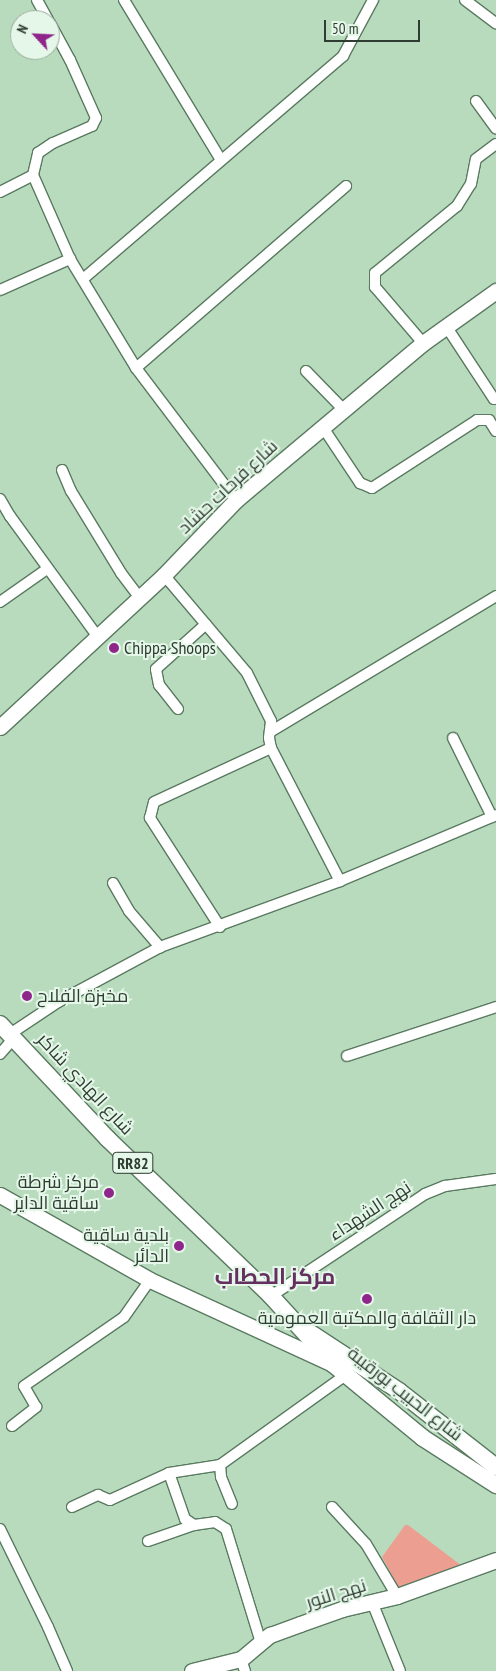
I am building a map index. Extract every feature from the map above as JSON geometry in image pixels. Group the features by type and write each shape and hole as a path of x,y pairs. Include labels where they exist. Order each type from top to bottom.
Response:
{"main road":[{"name":"شارع الهادي شاكر","path":"8,1032 108,1139 272,1296"},
{"name":"شارع الحبيب بورقيبة","path":"272,1296 298,1326 324,1346 343,1366 424,1438 496,1485"},
{"name":"شارع الحبيب بورقيبة","path":"343,1366 399,1392 496,1467"}],"street":[{"path":"124,0 221,160"},
{"path":"83,279 343,56 373,0"},
{"path":"465,0 496,23"},
{"path":"60,41 96,118 92,126 53,143 38,153 33,175 70,259 136,368 236,500"},
{"path":"476,101 496,128"},
{"path":"423,343 375,288 375,273 457,206 471,184 476,159 496,144"},
{"path":"0,192 33,175"},
{"path":"136,368 346,186"},
{"path":"0,290 70,259"},
{"name":"شارع فرحات حشاد","path":"0,727 164,575 236,500 423,343 496,291"},
{"path":"446,326 494,399 496,398"},
{"path":"306,371 343,409"},
{"path":"322,426 360,483 372,488 477,420 489,420 496,431"},
{"path":"62,470 71,492 121,573 140,598"},
{"path":"0,499 47,568 98,636"},
{"path":"0,602 47,568"},
{"path":"164,575 247,673 271,721 270,748 340,881"},
{"path":"270,732 496,596"},
{"path":"178,709 160,685 156,669 206,624"},
{"path":"0,1054 8,1032 58,1002 160,947 220,927 340,881 494,816 453,738"},
{"path":"220,927 150,818 154,802 270,748"},
{"path":"113,883 129,911 160,947"},
{"path":"347,1056 496,1007"},
{"name":"نهج الشهداء","path":"272,1296 425,1194 445,1186 496,1179"},
{"path":"0,1195 150,1280 280,1341 343,1366 220,1465 169,1473 110,1500 98,1494 72,1507"},
{"path":"12,1426 36,1408 24,1386 124,1317 150,1280"},
{"path":"280,1341 324,1346"},
{"path":"220,1465 221,1477 232,1504"},
{"path":"169,1473 185,1519 194,1525"},
{"path":"332,1507 366,1544 397,1596"},
{"path":"148,1541 194,1525 215,1522 226,1529 261,1643"},
{"path":"0,1529 48,1627 67,1671"},
{"name":"نهج النور","path":"192,1671 243,1665 270,1635 342,1610 397,1596 496,1560"},
{"path":"372,1602 400,1671"}],"shaded area":[{"path":"405,1525 408,1525 462,1566 399,1588 382,1557"}],"place":[{"name":"Chippa Shoops","path":"114,648"},
{"name":"مخبزة الفلاح","path":"27,996"},
{"name":"مركز شرطة ساقية الداير","path":"109,1193"},
{"name":"بلدية ساقية الدائر","path":"179,1246"},
{"name":"دار الثقافة والمكتبة العمومية","path":"367,1299"}],"district":[{"name":"مركز الحطاب","path":"275,1277"}]}
